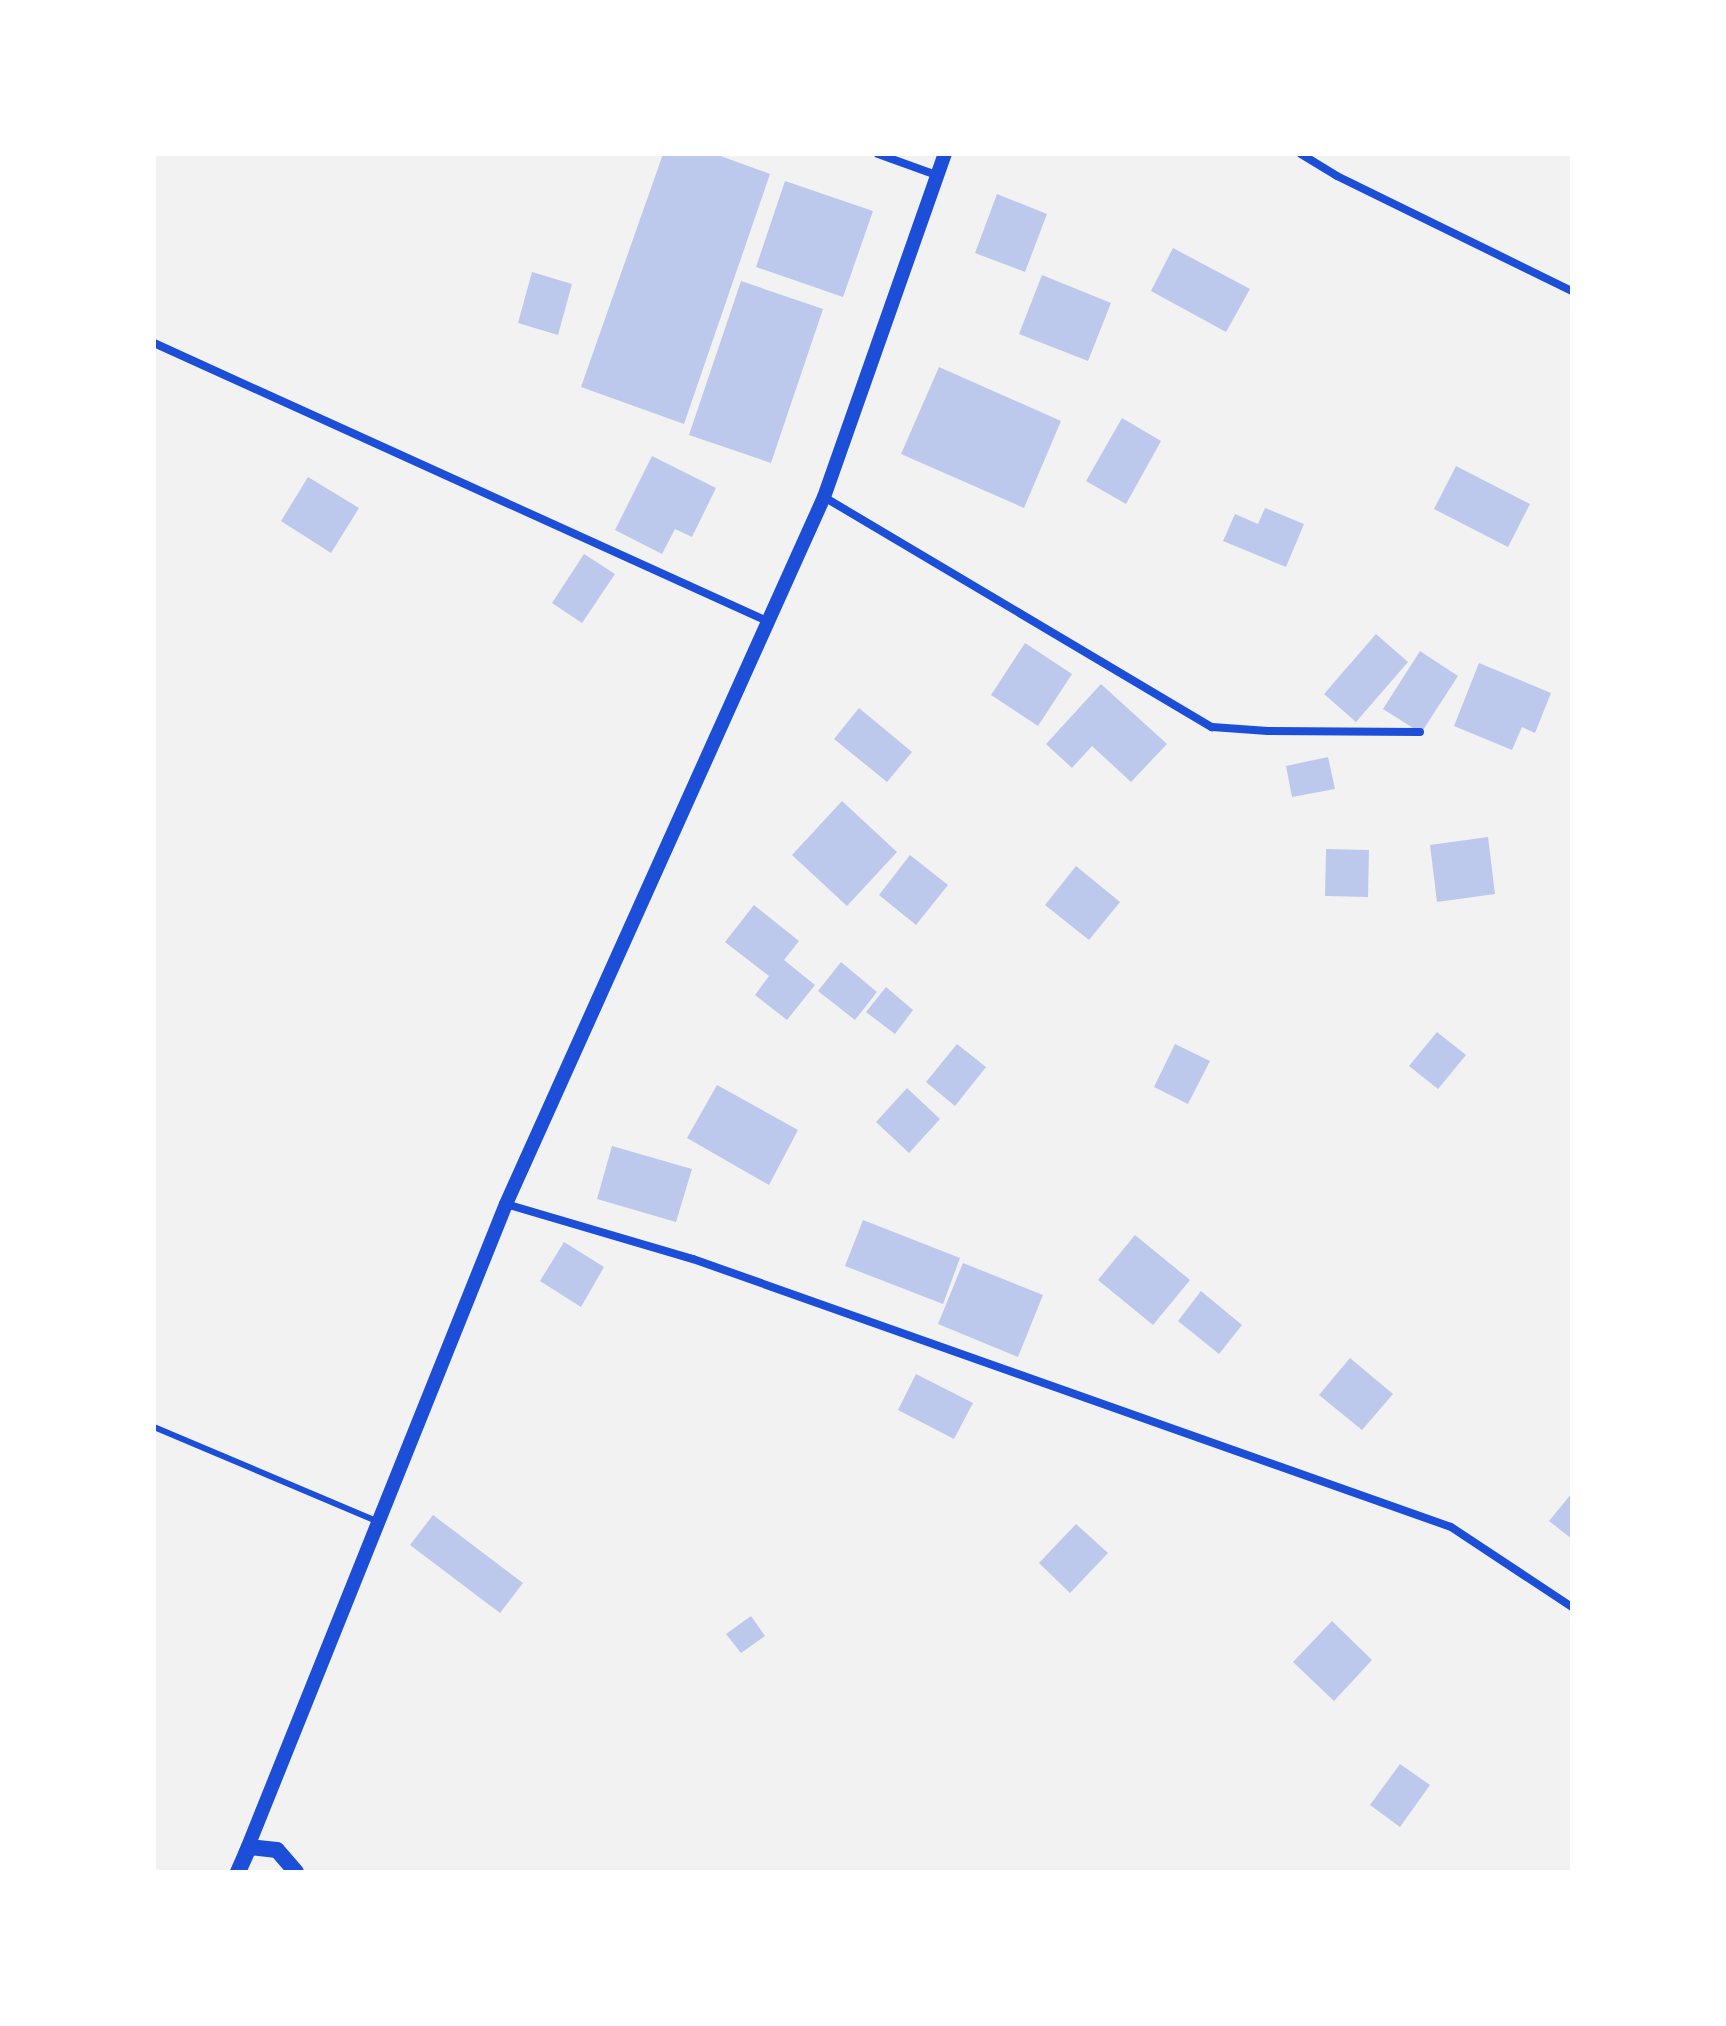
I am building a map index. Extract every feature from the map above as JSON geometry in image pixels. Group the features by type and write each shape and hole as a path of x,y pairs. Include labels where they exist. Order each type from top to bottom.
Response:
{"main road":[{"path":"238,1872 249,1847 277,1850 296,1872"}],"street":[{"path":"878,154 936,175"},
{"path":"238,1872 506,1204 771,622 824,497 945,154"},
{"path":"1301,154 1337,176 1572,291"},
{"path":"154,343 771,622"},
{"path":"824,497 1212,727 1268,731 1420,732"},
{"path":"506,1204 693,1259 1451,1527 1572,1607"}],"lane":[{"path":"154,1427 379,1522"}],"building":[{"path":"663,154 715,154 770,174 684,424 581,387"},
{"path":"785,181 873,211 843,297 756,267"},
{"path":"997,194 1047,214 1025,272 975,253"},
{"path":"1173,248 1250,289 1226,332 1151,291"},
{"path":"532,272 572,284 558,335 518,323"},
{"path":"1042,275 1111,303 1088,361 1019,334"},
{"path":"741,281 823,309 771,463 689,435"},
{"path":"939,367 1061,421 1024,508 901,454"},
{"path":"1122,418 1161,441 1126,504 1086,481"},
{"path":"652,456 716,488 692,537 675,529 662,554 615,530"},
{"path":"1456,466 1530,504 1508,547 1434,509"},
{"path":"308,477 359,508 331,553 281,521"},
{"path":"1265,508 1304,524 1286,567 1223,541 1235,514 1258,524"},
{"path":"584,554 615,574 582,623 552,603"},
{"path":"1376,634 1408,662 1356,722 1324,694"},
{"path":"1025,643 1072,674 1038,726 991,695"},
{"path":"1420,651 1458,676 1421,733 1383,709"},
{"path":"1479,663 1551,693 1535,733 1522,727 1512,750 1454,726"},
{"path":"1101,684 1167,744 1131,782 1092,746 1072,768 1046,744"},
{"path":"859,708 912,752 887,782 834,739"},
{"path":"1328,757 1335,789 1292,797 1286,766"},
{"path":"842,801 897,852 847,906 792,855"},
{"path":"1488,837 1495,894 1437,902 1430,845"},
{"path":"1326,849 1369,850 1368,897 1325,896"},
{"path":"910,855 948,885 916,925 879,895"},
{"path":"1076,866 1120,902 1089,940 1045,905"},
{"path":"754,905 799,941 784,960 815,985 787,1020 755,995 769,976 725,942"},
{"path":"841,962 877,992 855,1020 818,991"},
{"path":"886,987 913,1010 895,1034 866,1012"},
{"path":"1437,1032 1466,1055 1438,1089 1409,1066"},
{"path":"957,1044 986,1067 955,1106 926,1082"},
{"path":"1175,1044 1210,1061 1188,1104 1154,1087"},
{"path":"717,1085 798,1130 769,1185 687,1138"},
{"path":"907,1088 940,1119 909,1153 876,1122"},
{"path":"612,1146 692,1169 676,1222 597,1199"},
{"path":"863,1220 960,1258 943,1304 845,1266"},
{"path":"1135,1235 1190,1280 1153,1325 1098,1280"},
{"path":"564,1242 604,1267 581,1307 540,1281"},
{"path":"963,1263 1043,1295 1018,1357 938,1324"},
{"path":"1201,1291 1242,1325 1219,1354 1178,1321"},
{"path":"1350,1358 1393,1394 1362,1430 1319,1395"},
{"path":"916,1374 973,1403 954,1439 898,1410"},
{"path":"1572,1493 1572,1539 1549,1521"},
{"path":"433,1515 523,1583 500,1613 410,1545"},
{"path":"1076,1524 1108,1553 1070,1593 1039,1563"},
{"path":"751,1616 765,1636 741,1653 726,1634"},
{"path":"1332,1621 1372,1660 1334,1701 1293,1662"},
{"path":"1400,1764 1430,1785 1400,1827 1370,1805"}]}
